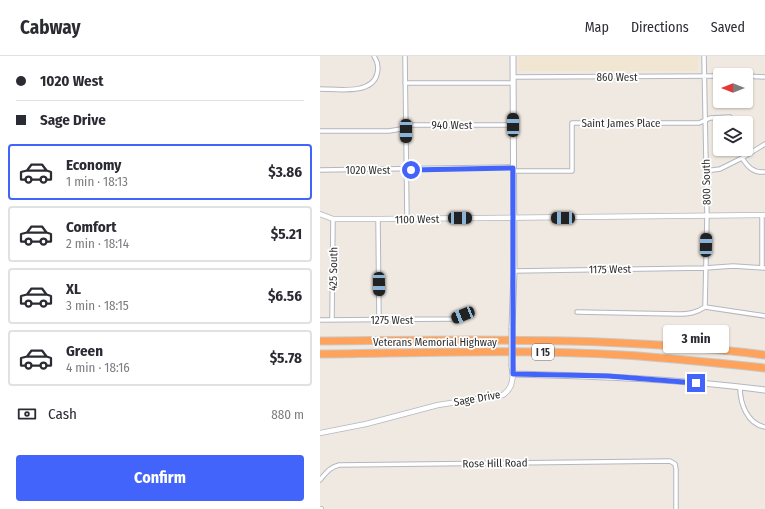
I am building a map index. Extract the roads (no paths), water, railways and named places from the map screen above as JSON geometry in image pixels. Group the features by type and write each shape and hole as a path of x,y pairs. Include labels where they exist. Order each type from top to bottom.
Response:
{"highway":[{"name":"Veterans Memorial Highway","path":"320,340 542,340 689,347 765,355"},
{"name":"Veterans Memorial Highway","path":"320,354 550,352 694,360 765,368"}],"main road":[{"path":"513,56 513,374 608,376 765,390"}],"street":[{"path":"320,89 356,89 373,83 378,70 378,63 374,56"},
{"path":"404,56 407,218"},
{"name":"800 South","path":"704,56 706,171 705,307"},
{"name":"860 West","path":"405,83 713,76"},
{"path":"753,76 765,77"},
{"path":"705,120 713,118"},
{"name":"Saint James Place","path":"513,169 572,171 572,123 699,122 705,120"},
{"name":"940 West","path":"320,131 389,131 401,129 405,126 513,125"},
{"path":"706,171 720,169 765,144"},
{"path":"742,158 750,169 765,172"},
{"name":"1020 West","path":"320,170 513,169"},
{"name":"1100 West","path":"320,214 333,219 764,215"},
{"path":"764,215 764,268"},
{"name":"425 South","path":"332,320 333,219"},
{"path":"378,219 379,319"},
{"name":"1175 West","path":"514,271 706,268 733,266 764,268"},
{"path":"577,312 690,314 705,307 765,316"},
{"name":"1275 West","path":"320,320 452,319 463,315"},
{"name":"Sage Drive","path":"320,433 366,424 438,405 502,395 509,390 512,384 513,374"},
{"path":"740,387 743,407 750,419 760,426 765,427"},
{"name":"Rose Hill Road","path":"320,480 330,469 339,465 670,461 674,464 676,469 676,509"}]}
